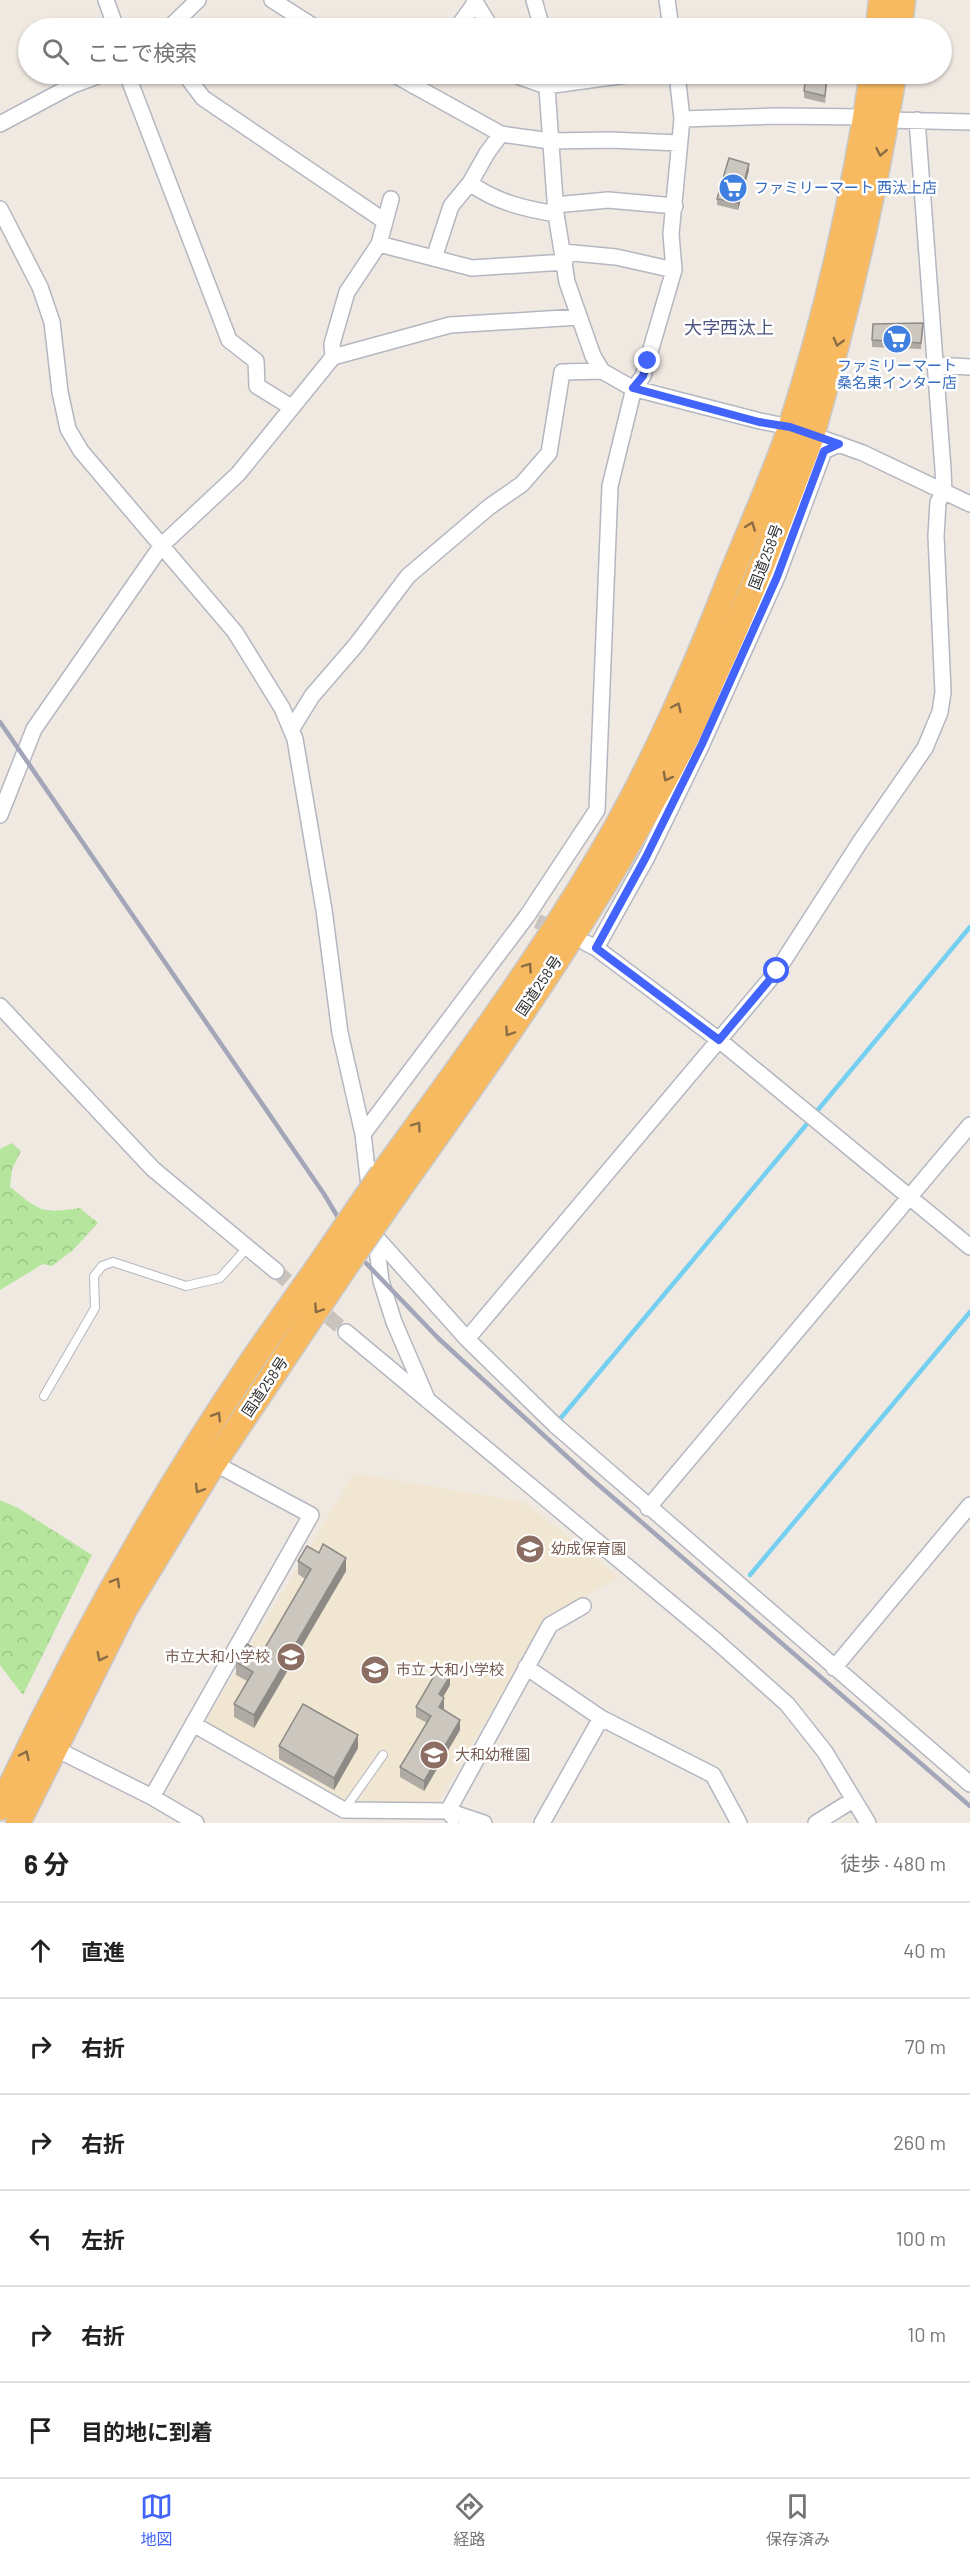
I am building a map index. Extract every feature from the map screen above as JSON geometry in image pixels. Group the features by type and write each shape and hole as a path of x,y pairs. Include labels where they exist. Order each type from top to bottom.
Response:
{"highway":[{"path":"879,18 881,0"},
{"path":"901,18 903,0"},
{"name":"国道258号","path":"18,1823 126,1609 342,1253 392,1181 476,1082 624,853 680,752 748,602 801,431 847,310 868,218 876,118 873,84"},
{"name":"国道258号","path":"876,118 890,84"},
{"name":"国道258号","path":"0,1808 34,1735 99,1613 165,1498 249,1365 342,1253"}],"street":[{"path":"106,0 112,18"},
{"path":"179,18 198,0"},
{"path":"272,0 298,18"},
{"path":"534,0 539,18"},
{"path":"667,0 670,18"},
{"path":"463,18 475,1 485,18"},
{"path":"0,124 76,84"},
{"path":"131,84 229,340 256,361 257,386 291,407"},
{"path":"193,84 204,98 384,220"},
{"path":"425,84 501,134 550,141 610,140 679,143"},
{"path":"546,84 556,209 567,282 593,356 602,371"},
{"path":"363,1134 532,918 597,810 610,486 633,388 643,376 674,270 671,234 681,119 677,84"},
{"path":"681,119 777,116 970,122"},
{"path":"467,1339 777,971 860,842 925,748 933,731 943,692 936,536 938,502 944,492 917,120"},
{"path":"434,258 450,206 470,183 501,134"},
{"path":"470,183 484,194 517,206 556,209 608,200 675,206"},
{"path":"333,357 333,344 347,292 379,244 391,199"},
{"path":"0,209 36,278 49,313 60,392 68,429 81,451 235,632 282,708 295,739 324,910 340,1033 363,1134 381,1281 394,1322 428,1401"},
{"path":"379,244 471,268 564,257 616,257 674,270"},
{"path":"0,815 34,729 162,545 238,474 333,357 450,325 579,317"},
{"path":"934,365 970,367"},
{"path":"291,729 312,696 356,645 408,576 489,507 522,484 549,453 561,372 602,371 633,388 801,431 863,453 970,504"},
{"path":"839,444 824,451 777,577 707,733 646,857 591,946 719,1040 970,1248"},
{"path":"0,1006 153,1169 276,1271"},
{"path":"648,1508 970,1125"},
{"path":"375,1236 467,1339 555,1425 648,1508 970,1784"},
{"path":"346,1332 705,1631 787,1704 825,1752 868,1823"},
{"path":"152,1797 311,1515 214,1463"},
{"path":"834,1668 970,1504"},
{"path":"447,1811 549,1625 583,1606"},
{"path":"526,1667 601,1718 713,1775 739,1823"},
{"path":"542,1823 601,1718"},
{"path":"193,1724 340,1816 447,1811 484,1823"},
{"path":"54,1748 152,1797 196,1823"},
{"path":"816,1823 853,1800"},
{"path":"447,1811 459,1823"}],"lane":[{"path":"44,1396 95,1308 94,1276 102,1266 113,1262 186,1286 220,1278 248,1246"},
{"path":"340,1816 383,1755"}],"shaded area":[{"name":"市立 大和小学校","path":"354,1473 524,1502 619,1577 544,1621 437,1805 346,1804 206,1726 206,1720"}],"green space":[{"path":"12,1143 21,1151 12,1169 10,1187 42,1209 57,1211 80,1208 98,1223 73,1250 52,1266 43,1264 0,1290 0,1149"},
{"path":"0,1500 18,1508 92,1555 23,1695 0,1665"}],"building":[{"path":"805,84 826,84 825,96 804,91"},
{"name":"ファミリーマート 西汰上店","path":"729,158 749,164 738,203 717,199"},
{"name":"ファミリーマート 桑名東インター店","path":"923,323 921,343 872,340 873,324"},
{"path":"323,1544 346,1558 254,1715 234,1704 253,1672 236,1662 247,1644 262,1653 311,1569 298,1561 307,1546 319,1553"},
{"path":"438,1669 450,1676 439,1694 444,1698 439,1707 460,1720 424,1781 400,1767 431,1716 416,1707"},
{"path":"303,1704 358,1735 334,1778 279,1746"}],"waterway":[{"path":"817,1111 970,927"},
{"path":"560,1419 806,1125"},
{"path":"750,1575 970,1312"}],"tunnel":[{"path":"537,921 562,932"},
{"path":"276,1271 346,1332"}],"railway":[{"path":"0,722 324,1194 364,1261 438,1338 587,1475 970,1806"}],"place":[{"name":"ファミリーマート 西汰上店","path":"733,188"},
{"name":"ファミリーマート 桑名東インター店","path":"897,339"},
{"name":"幼成保育園","path":"530,1549"},
{"name":"市立大和小学校","path":"291,1657"},
{"name":"市立 大和小学校","path":"375,1670"},
{"name":"大和幼稚園","path":"434,1755"}],"district":[{"name":"大字西汰上","path":"729,328"}],"route":[{"path":"648,361 643,376 633,388 759,422 790,427 839,444 824,451 777,577 702,744 646,857 596,948 719,1040 777,971"}]}
